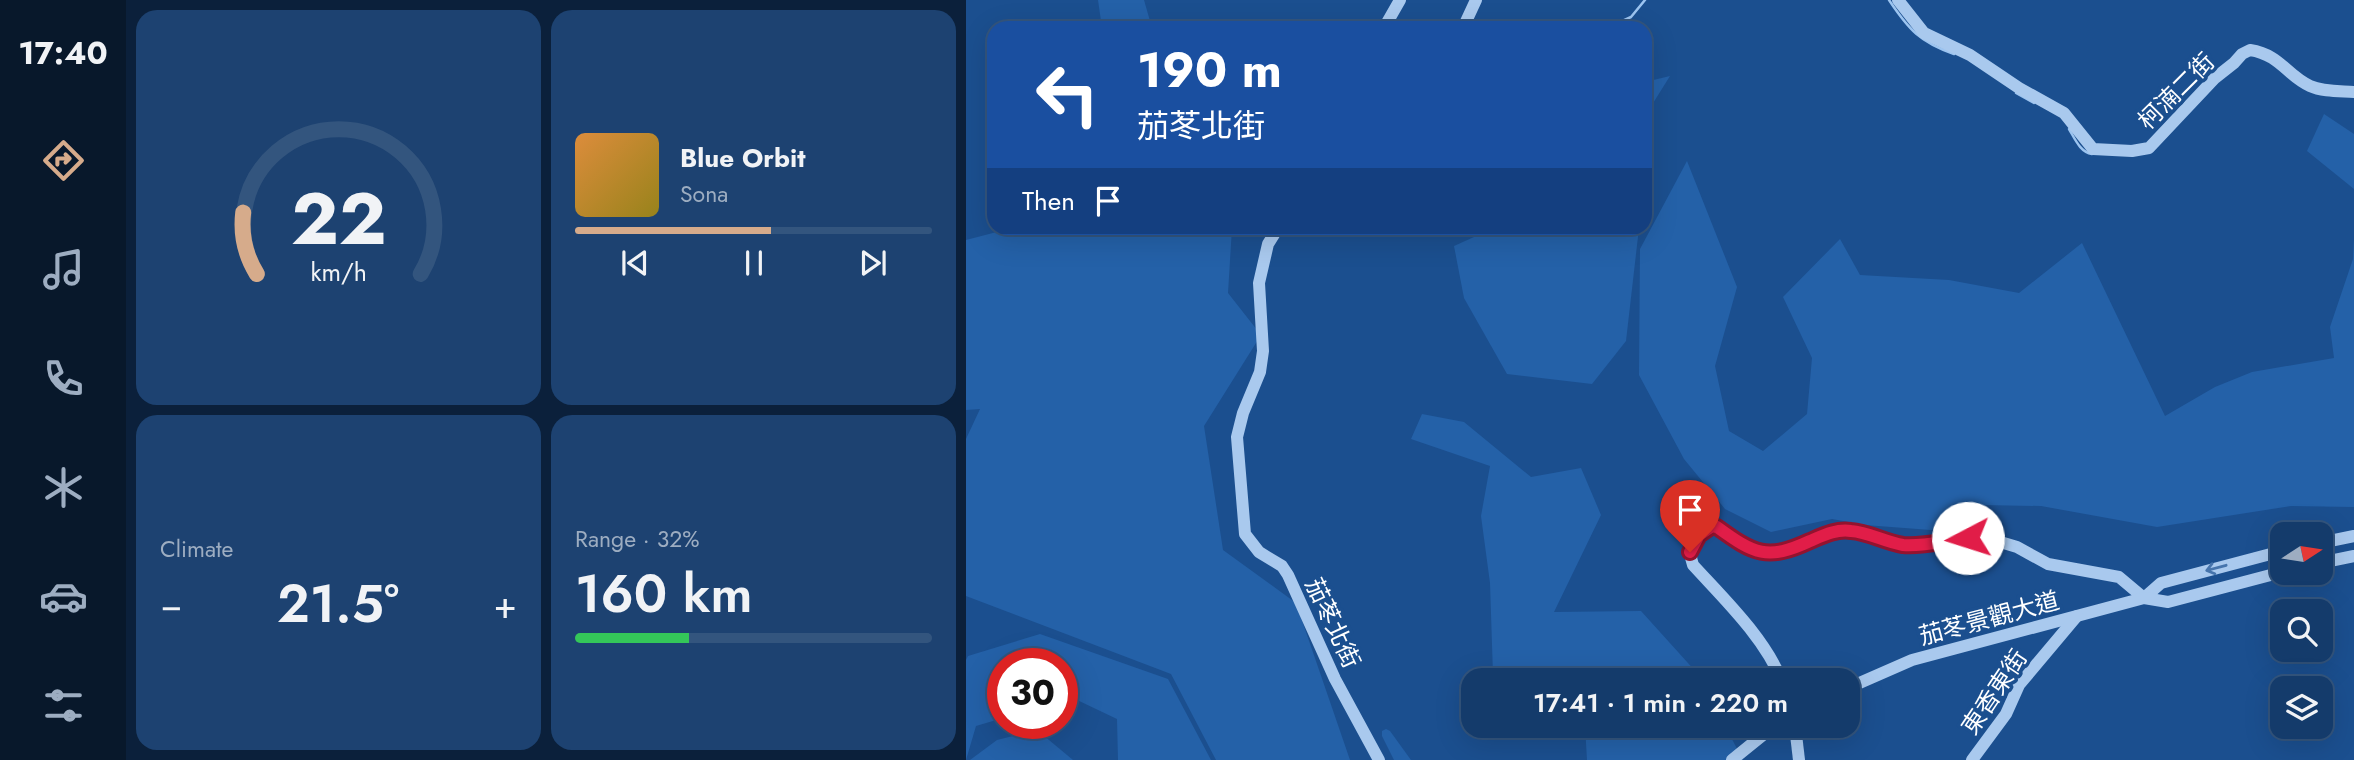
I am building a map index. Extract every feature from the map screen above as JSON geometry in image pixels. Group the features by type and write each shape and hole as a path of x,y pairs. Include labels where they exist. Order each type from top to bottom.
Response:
{"street":[{"path":"1388,21 1400,0"},
{"path":"1466,21 1476,0"},
{"name":"柯湳二街","path":"1898,0 1924,33 1970,55 2019,89 2064,113 2093,149 2133,151 2149,148 2215,78 2250,50 2268,55 2282,63 2294,77 2311,87 2354,92"},
{"name":"茄苳北街","path":"1274,235 1268,244 1259,283 1263,351 1260,372 1243,413 1237,437 1245,534 1259,552 1282,566 1288,575 1335,679 1379,760"},
{"path":"1774,668 1756,636 1693,565 1690,558 1691,547 1699,535 1712,526 1752,550 1772,553 1795,548 1835,531 1854,531 1881,541 1906,545 1987,538 2017,547 2049,564 2119,576 2144,598"},
{"path":"2333,540 2354,536"},
{"name":"茄苳景觀大道","path":"2144,598 2161,583 2270,554"},
{"path":"2333,560 2354,556"},
{"name":"茄苳景觀大道","path":"1860,683 1912,660 2144,598 2168,602 2270,575"},
{"name":"東香東街","path":"1972,760 2006,714 2019,685 2077,616"},
{"path":"1731,760 1759,738"},
{"path":"1796,738 1799,760"}],"shaded area":[{"path":"1098,0 1144,0 1150,21 1101,21"},
{"path":"1670,76 1652,105 1652,80"},
{"path":"2324,114 2354,134 2354,189 2307,151"},
{"path":"1687,161 1737,287 1715,366 1729,431 1763,451 1807,414 1812,358 1783,297 1840,239 1860,275 1949,280 2019,293 2082,243 2165,416 2215,387 2252,372 2334,358 2330,327 2353,259 2354,239 2354,507 2291,506 2157,527 2041,506 1982,505 1944,531 1865,525 1832,519 1771,532 1725,509 1684,459 1639,375 1640,249 1647,235 1652,235 1652,227"},
{"path":"987,235 1232,235 1228,293 1261,335 1204,426 1223,550 1296,603 1350,760 1216,760 1171,674 966,596 966,439 980,409 966,410 966,240"},
{"path":"1478,235 1638,235 1626,341 1592,384 1507,374 1464,298 1454,246"},
{"path":"1422,414 1464,422 1531,477 1581,468 1601,515 1554,612 1641,611 1692,668 1493,668 1490,583 1481,516 1490,466 1411,439"},
{"path":"1040,634 1168,679 1211,760 1118,760 1117,719 1078,700 1078,648 994,648"},
{"path":"987,650 987,723 976,726 966,760 966,660 968,656"},
{"path":"1386,729 1411,760 1394,760 1382,736 1382,731"},
{"path":"1586,738 1731,738 1743,760 1587,760"},
{"path":"1048,739 1073,760 970,760 997,740"}],"waterway":[{"path":"1622,21 1631,17 1645,0"},
{"path":"1889,0 1916,34 1932,45 1954,54"},
{"path":"2016,93 2034,103"},
{"path":"2069,129 2081,148 2092,154"}],"route":[{"path":"1690,552 1699,535 1712,526 1752,550 1772,553 1795,548 1835,531 1854,531 1881,541 1906,545 1968,538"}]}
